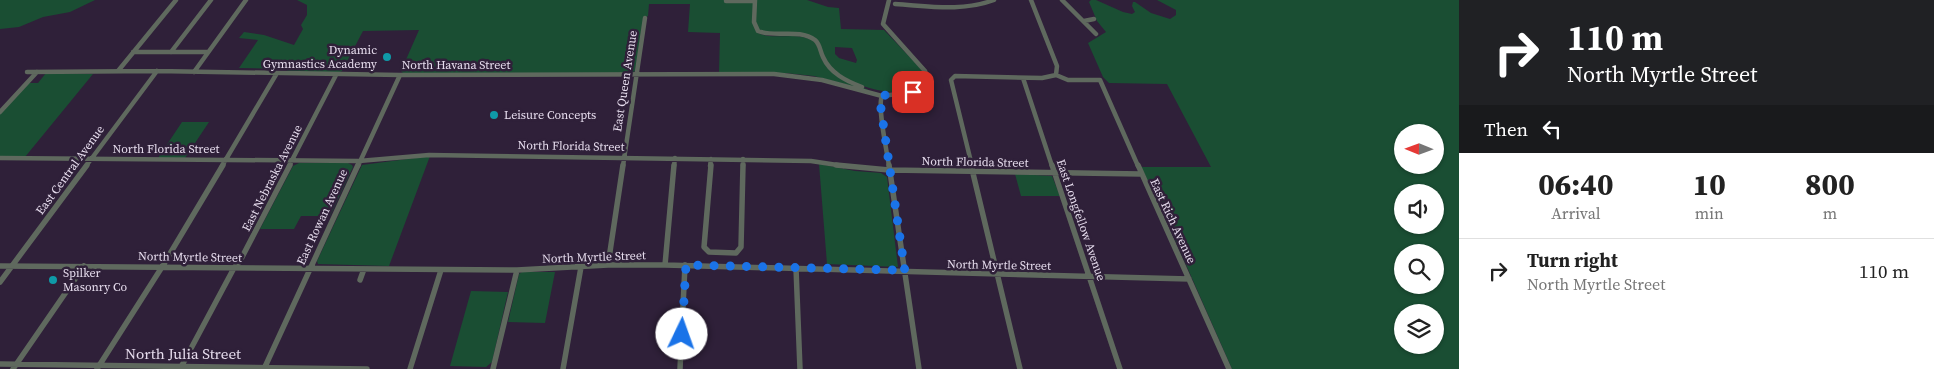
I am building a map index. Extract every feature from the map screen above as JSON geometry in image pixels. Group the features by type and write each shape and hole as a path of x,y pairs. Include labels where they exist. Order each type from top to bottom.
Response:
{"street":[{"path":"118,71 176,0"},
{"path":"171,52 212,0"},
{"path":"194,72 246,0"},
{"path":"889,0 883,24 925,70 929,83 923,89 916,92 890,93 882,96 880,105 919,369"},
{"path":"895,4 960,8 978,6 994,0"},
{"path":"1020,369 952,78 1042,78 1056,75 1057,66 1031,0"},
{"path":"1062,0 1096,34"},
{"path":"726,1 755,1 754,22 760,32 771,35 803,36 813,39 818,45 826,63 834,72 849,81 872,90 874,93"},
{"name":"East Queen Avenue","path":"608,265 645,18"},
{"path":"1084,21 1094,19"},
{"path":"133,52 208,52"},
{"name":"North Havana Street","path":"27,72 157,71 336,75 786,75 822,80 882,96"},
{"name":"East Central Avenue","path":"0,282 157,71"},
{"path":"0,112 37,72"},
{"path":"97,368 162,267 276,73"},
{"name":"East Nebraska Avenue","path":"180,368 234,268 240,261 336,75"},
{"name":"East Rowan Avenue","path":"264,368 400,75"},
{"name":"East Rich Avenue","path":"1056,75 1068,80 1100,80 1229,369"},
{"name":"East Longfellow Avenue","path":"1023,78 1120,369"},
{"name":"North Florida Street","path":"0,158 359,161 429,155 624,156 810,160 857,168 889,170 1141,174"},
{"path":"665,265 675,158"},
{"path":"710,159 704,248 709,252 736,254 740,247 743,159"},
{"name":"North Myrtle Street","path":"0,266 517,270 608,265 686,265 896,270 998,276 1189,279"},
{"path":"680,369 686,265"},
{"path":"15,367 84,266"},
{"path":"563,369 581,267"},
{"path":"796,268 800,369"},
{"path":"360,280 364,269"},
{"path":"410,369 442,270"},
{"path":"493,369 517,270"},
{"name":"North Julia Street","path":"0,364 15,367 367,369"}],"green space":[{"path":"0,0 95,0 70,12 43,17 19,27 0,29"},
{"path":"297,0 754,0 753,23 758,33 771,36 798,36 811,40 818,47 822,60 833,73 870,91 814,76 785,73 719,73 720,33 688,32 690,4 649,4 648,16 644,18 635,71 630,73 404,74 401,71 419,30 363,31 342,71 338,73 288,73 286,69 239,68 258,40 239,38 244,32 264,35 294,45 303,29 301,25 307,15 307,5"},
{"path":"756,0 807,0 828,7 839,8 841,29 884,30 924,72 927,83 917,89 905,92 892,92 865,87 842,76 833,69 820,45 800,34 777,35 759,30 756,26","holes":["835,47 852,48 857,60 856,63 839,58 835,54"]},
{"path":"1091,0 1096,0 1132,14 1135,12 1132,6 1133,2 1135,2 1151,13 1170,19 1176,15 1176,10 1157,0 1459,0 1459,369 1232,369 1141,167 1211,167 1167,84 1109,83 1103,77 1088,43 1106,32 1097,21 1089,2"},
{"path":"46,73 93,74 25,157 0,157 0,114 28,83 38,83"},
{"path":"182,122 209,122 185,158 158,158"},
{"path":"430,156 389,266 318,264 317,261 362,165"},
{"path":"299,163 348,163 353,167 330,216 301,216 294,229 260,229 293,166"},
{"path":"819,164 855,171 881,173 887,177 898,267 827,264"},
{"path":"1015,174 1052,176 1060,196 1021,196"},
{"path":"522,272 555,272 545,323 508,322 519,274"},
{"path":"471,291 508,292 492,362 486,367 450,366"}],"place":[{"name":"Dynamic Gymnastics Academy","path":"387,57"},
{"name":"Leisure Concepts","path":"494,115"},
{"name":"Spilker Masonry Co","path":"53,280"}],"route":[{"path":"682,334 686,265 896,270 905,272 880,98 891,93 913,92"}]}
